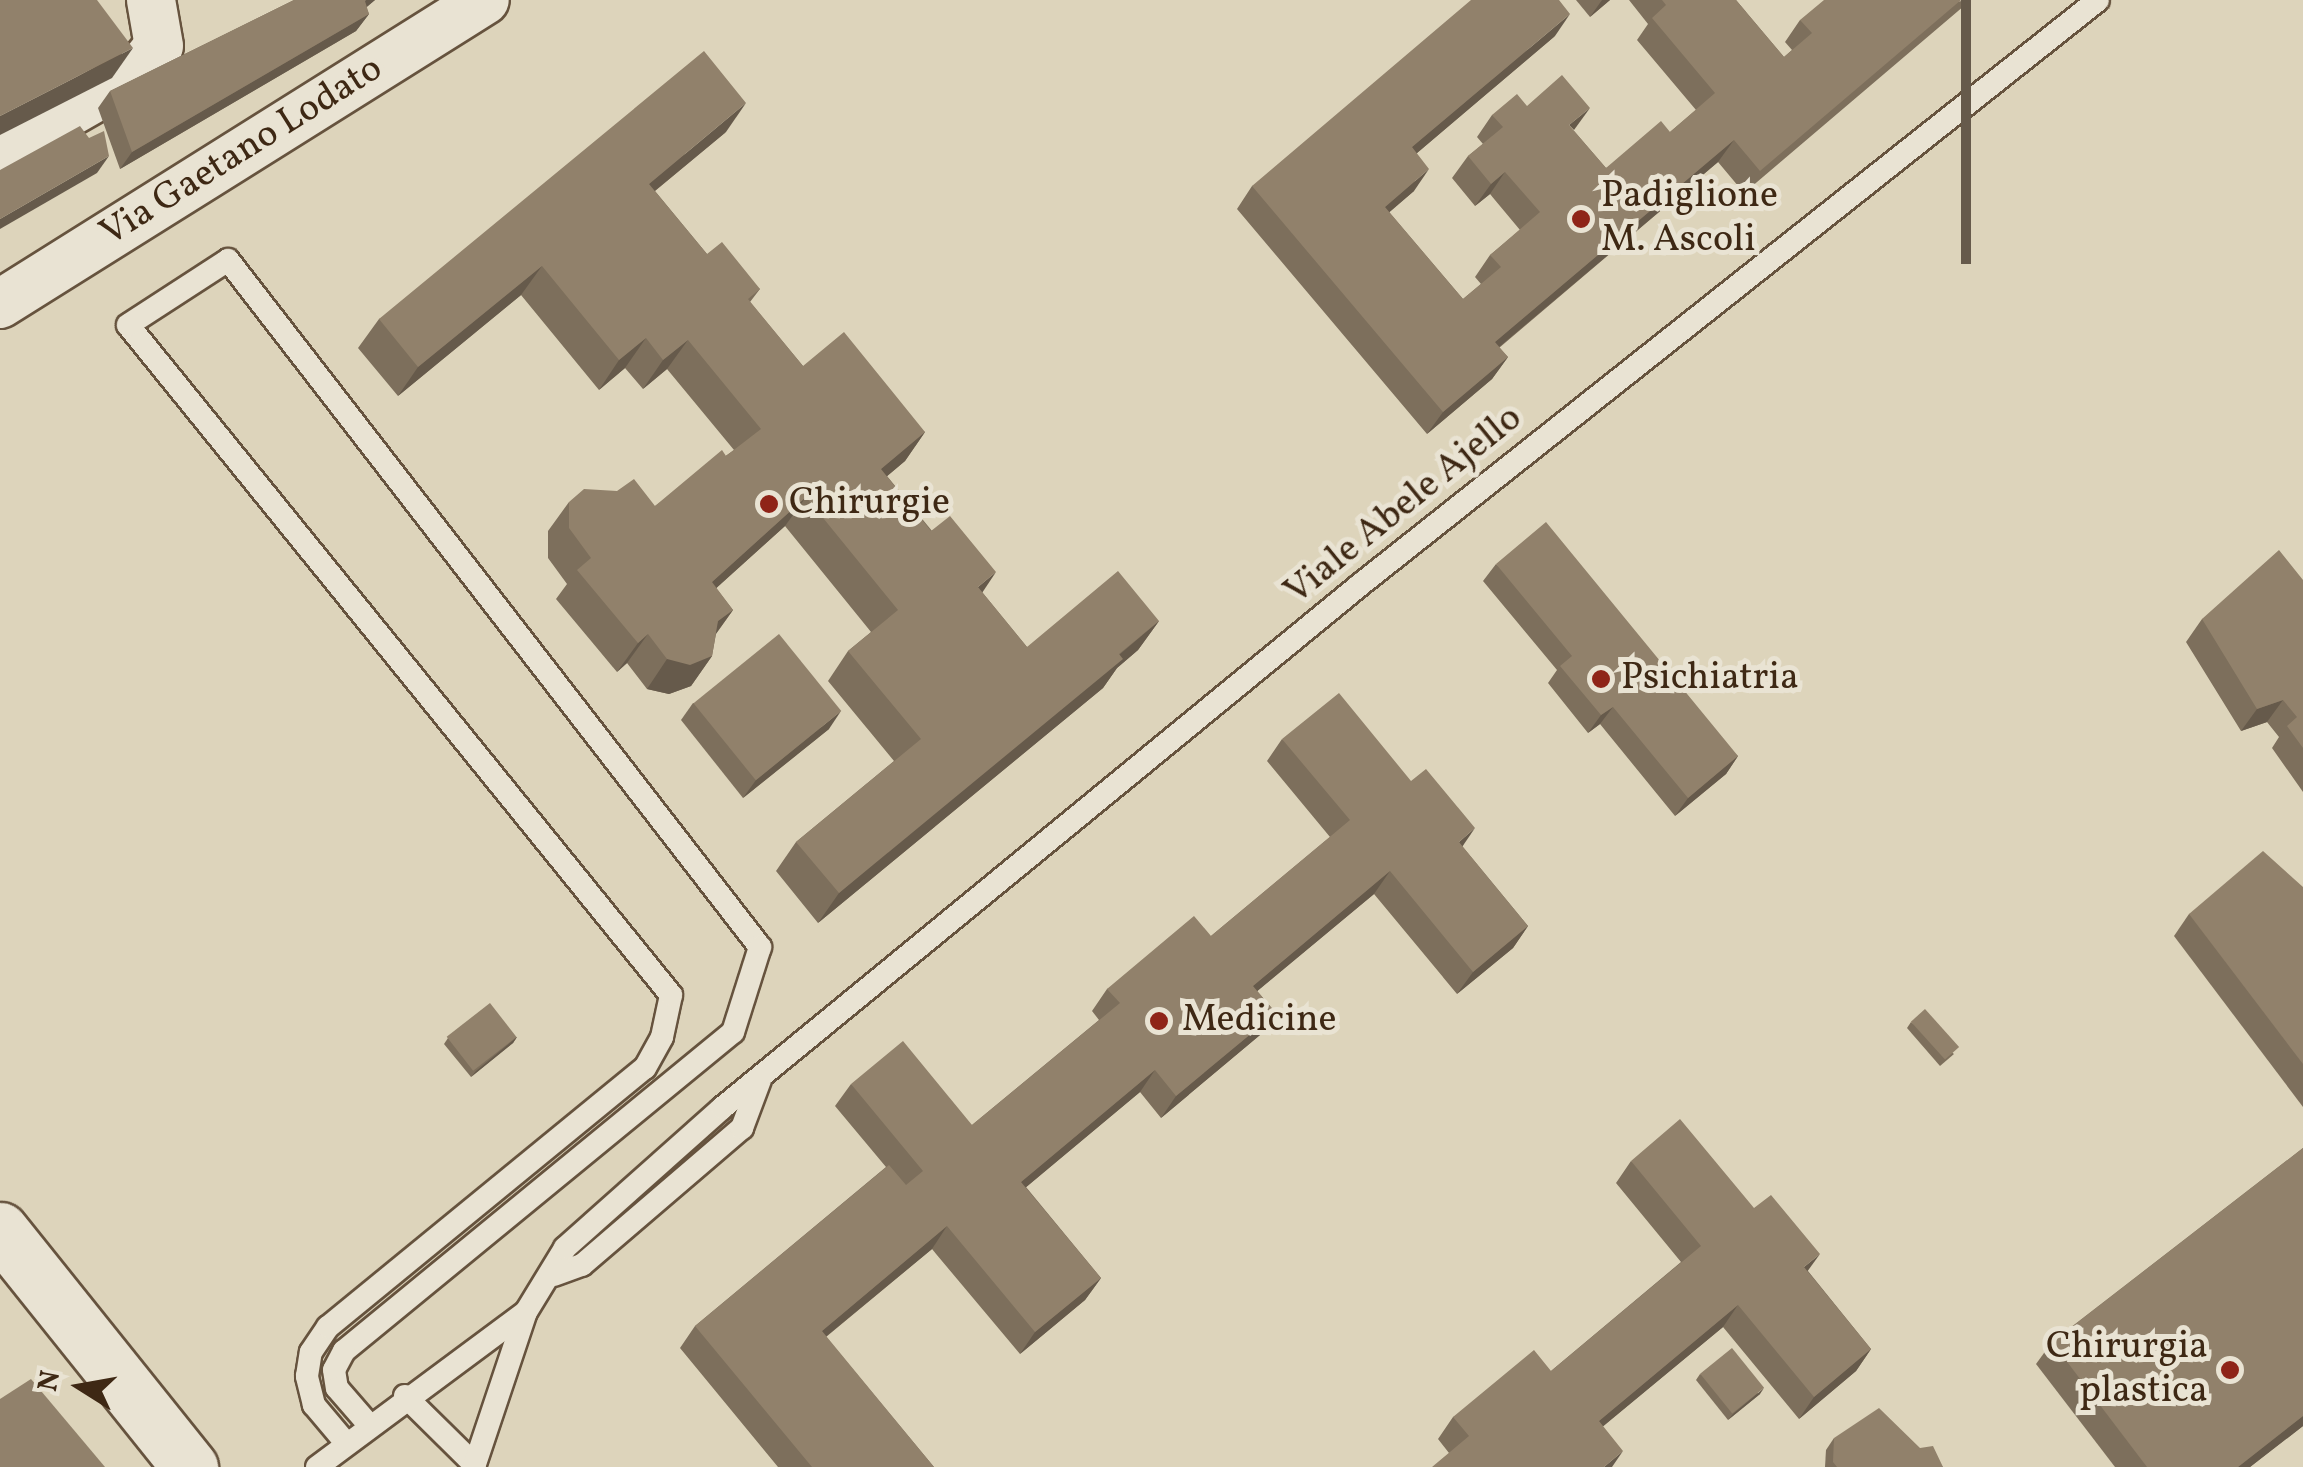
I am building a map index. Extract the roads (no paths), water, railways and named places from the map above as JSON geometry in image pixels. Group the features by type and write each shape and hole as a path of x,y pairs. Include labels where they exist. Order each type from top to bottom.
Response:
{"street":[{"path":"0,152 136,74 159,46 152,0"},
{"name":"Via Gaetano Lodato","path":"0,304 485,0"},
{"path":"0,1230 190,1467"}],"lane":[{"name":"Viale Abele Ajello","path":"526,1312 554,1274 582,1265 742,1128 762,1076 1361,584 2098,0"},
{"path":"346,1443 314,1405 307,1376 311,1352 328,1328 644,1068 662,1037 670,995 128,325 228,260 760,947 732,1032 344,1351 334,1370 337,1388 369,1425"},
{"path":"662,1037 702,1060"},
{"path":"317,1467 405,1396 526,1312"},
{"path":"405,1396 474,1466 526,1312"}],"place":[{"name":"Padiglione M. Ascoli","path":"1581,219"},
{"name":"Chirurgie","path":"769,504"},
{"name":"Psichiatria","path":"1601,679"},
{"name":"Medicine","path":"1159,1021"},
{"name":"Chirurgia plastica","path":"2230,1370"}]}
